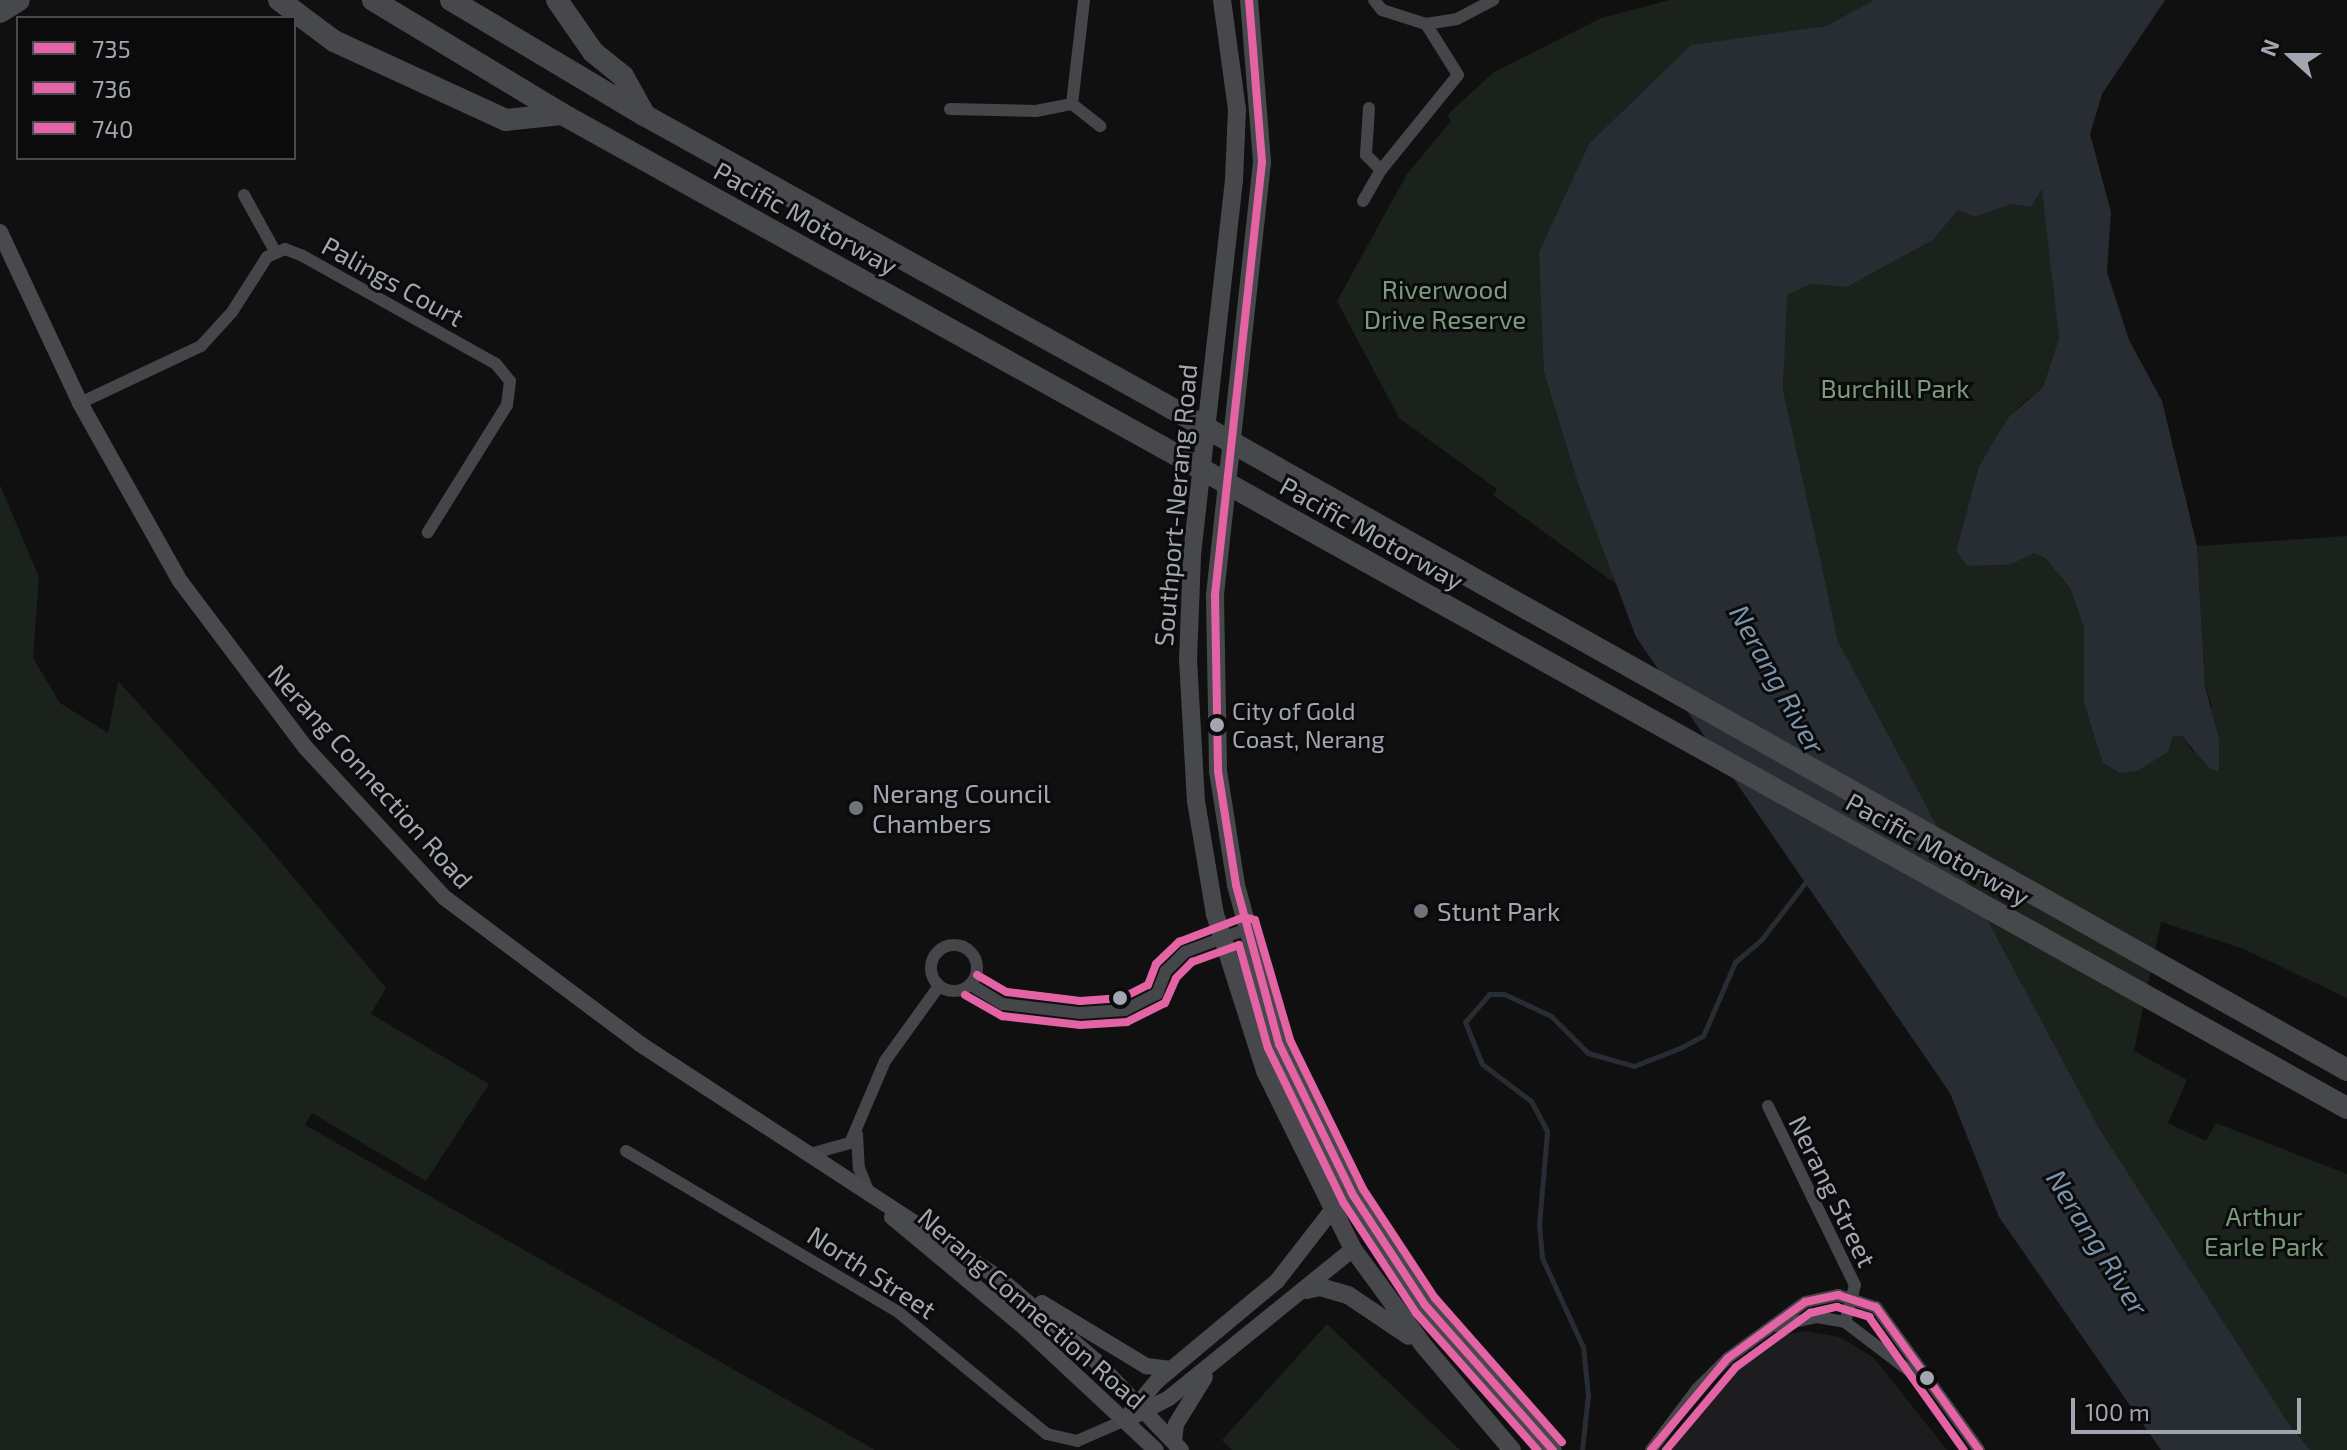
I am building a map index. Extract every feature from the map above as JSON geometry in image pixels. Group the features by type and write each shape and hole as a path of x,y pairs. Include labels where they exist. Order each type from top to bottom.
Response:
{"highway":[{"path":"0,6 19,0"},
{"path":"0,12 19,0"},
{"path":"279,0 334,41 506,120 562,114"},
{"name":"Pacific Motorway","path":"373,0 562,114 2347,1108"},
{"name":"Pacific Motorway","path":"451,0 644,115 2347,1070"},
{"path":"557,0 593,52 623,76 644,115"},
{"path":"2281,1071 2347,1119"}],"main road":[{"name":"Southport-Nerang Road","path":"1222,0 1237,109 1234,180 1192,556 1188,659 1196,801 1220,937 1265,1071 1353,1249 1424,1346"},
{"name":"Southport-Nerang Road","path":"1249,0 1262,162 1215,596 1214,692 1221,799 1247,929 1279,1044 1353,1195 1425,1305 1553,1450"},
{"name":"Nerang Connection Road","path":"0,232 80,403 135,507 228,652 305,747 445,898 640,1044 810,1154 874,1200 999,1278 1080,1345 1178,1446"},
{"path":"1353,1195 1358,1226 1353,1249"},
{"name":"Nerang Connection Road","path":"874,1200 1156,1450"},
{"name":"North Street","path":"1141,1408 1171,1369 1261,1297 1332,1210"},
{"name":"North Street","path":"1125,1420 1218,1360 1307,1290 1353,1249"},
{"path":"999,1278 1146,1366 1171,1369"},
{"path":"1307,1290 1320,1287 1348,1295 1424,1346 1512,1450"},
{"path":"1178,1446 1181,1414 1218,1360"}],"street":[{"path":"1072,104 1084,0"},
{"path":"1374,0 1382,10 1426,24 1457,19 1493,0"},
{"path":"1363,201 1381,170 1458,75 1426,24"},
{"path":"950,109 1036,111 1072,104 1100,126"},
{"path":"1369,108 1366,155 1381,170"},
{"path":"80,403 201,346 232,312 267,257 276,253 244,195"},
{"name":"Palings Court","path":"276,253 301,255 496,364 510,381 507,405 428,532"},
{"path":"971,985 977,961 958,945 935,955 931,971 939,986 949,991 971,985 1003,1004 1080,1013 1125,1010 1157,994 1166,971 1185,952 1247,929"},
{"path":"810,1154 845,1147 858,1131 885,1061 939,986"},
{"name":"Nerang Street","path":"1768,1106 1848,1268 1854,1297 1845,1322 1929,1386"},
{"path":"858,1131 859,1168 874,1200"},
{"name":"North Street","path":"626,1151 897,1311 1047,1434 1077,1441 1125,1420"},
{"path":"1653,1450 1697,1389 1752,1339 1805,1302 1854,1297"},
{"name":"Nerang Street","path":"1854,1297 1876,1307 1901,1337 1929,1386 1979,1450"},
{"path":"1752,1339 1799,1318 1845,1322"}],"shaded area":[{"path":"1805,1331 1840,1337 1874,1358 1947,1450 1672,1450 1707,1398 1773,1337"}],"green space":[{"name":"Riverwood Drive Reserve","path":"1670,0 1874,0 1826,26 1691,46 1544,372 1616,584 1493,495 1497,489 1399,418 1337,301 1407,174 1451,121 1447,115 1494,72 1601,18"},
{"name":"Burchill Park","path":"2042,188 2047,192 2059,338 2043,387 2019,407 1979,466 1956,551 1967,566 2009,565 2033,552 2045,558 2070,588 2084,628 2084,703 2090,721 2168,752 2173,736 2182,736 2193,752 2212,706 2205,686 2197,546 2347,536 2347,998 2244,949 2161,922 2134,1051 2187,1080 2168,1123 2206,1141 2216,1123 2347,1174 2347,1450 2310,1450 2289,1424 2099,1128 1838,641 1811,534 1783,390 1786,295 1811,284 1847,287 1933,240 1958,210 1975,217 2012,204 2031,207"},
{"path":"0,485 39,577 33,658 60,703 108,733 118,681 257,834 386,988 371,1014 489,1084 426,1181 312,1113 305,1125 875,1450 0,1450"},
{"path":"1327,1324 1460,1450 1232,1450 1222,1440"}],"water":[{"name":"Nerang River","path":"1874,0 2165,0 2102,94 2090,134 2111,212 2107,272 2129,340 2162,401 2197,546 2205,686 2219,739 2219,772 2209,768 2182,736 2173,736 2168,752 2137,771 2120,773 2103,763 2084,703 2084,628 2070,588 2045,558 2034,553 2009,565 1967,566 1956,551 1979,466 2008,418 2043,387 2059,338 2042,189 2031,207 2012,204 1975,217 1958,210 1933,240 1847,287 1811,284 1787,295 1783,390 1838,641 2099,1128 2289,1424 2310,1450 2161,1450 1999,1217 1950,1093 1636,637 1578,483 1544,372 1539,252 1589,144 1691,45 1826,26"}],"waterway":[{"path":"1582,1450 1588,1395 1583,1347 1542,1258 1539,1225 1547,1131 1531,1101 1482,1064 1465,1022 1489,994 1504,994 1551,1016 1588,1053 1634,1066 1680,1048 1703,1036 1735,962 1761,940 1811,875"}],"transit line":[{"name":"735","path":"1249,0 1262,162 1215,596 1218,771 1236,885 1279,1044 1353,1195 1425,1305 1553,1450"},
{"name":"740","path":"977,975 1007,992 1080,1001 1122,998 1148,985 1156,964 1179,942 1244,917 1255,920 1290,1040 1363,1189 1435,1298 1562,1442"},
{"name":"736","path":"965,995 1002,1016 1080,1025 1127,1022 1165,1003 1176,978 1192,962 1239,945 1268,1048 1343,1202 1416,1313 1537,1450"},
{"path":"1651,1450 1728,1358 1805,1302 1838,1295 1876,1307 1979,1450"},
{"path":"1666,1450 1736,1367 1810,1313 1837,1307 1869,1317 1964,1450"}],"place":[{"name":"City of Gold Coast, Nerang","path":"1217,725"},
{"name":"Nerang Council Chambers","path":"856,808"},
{"name":"Stunt Park","path":"1421,911"}],"park label":[{"name":"Arthur Earle Park","path":"2264,1231"}]}
